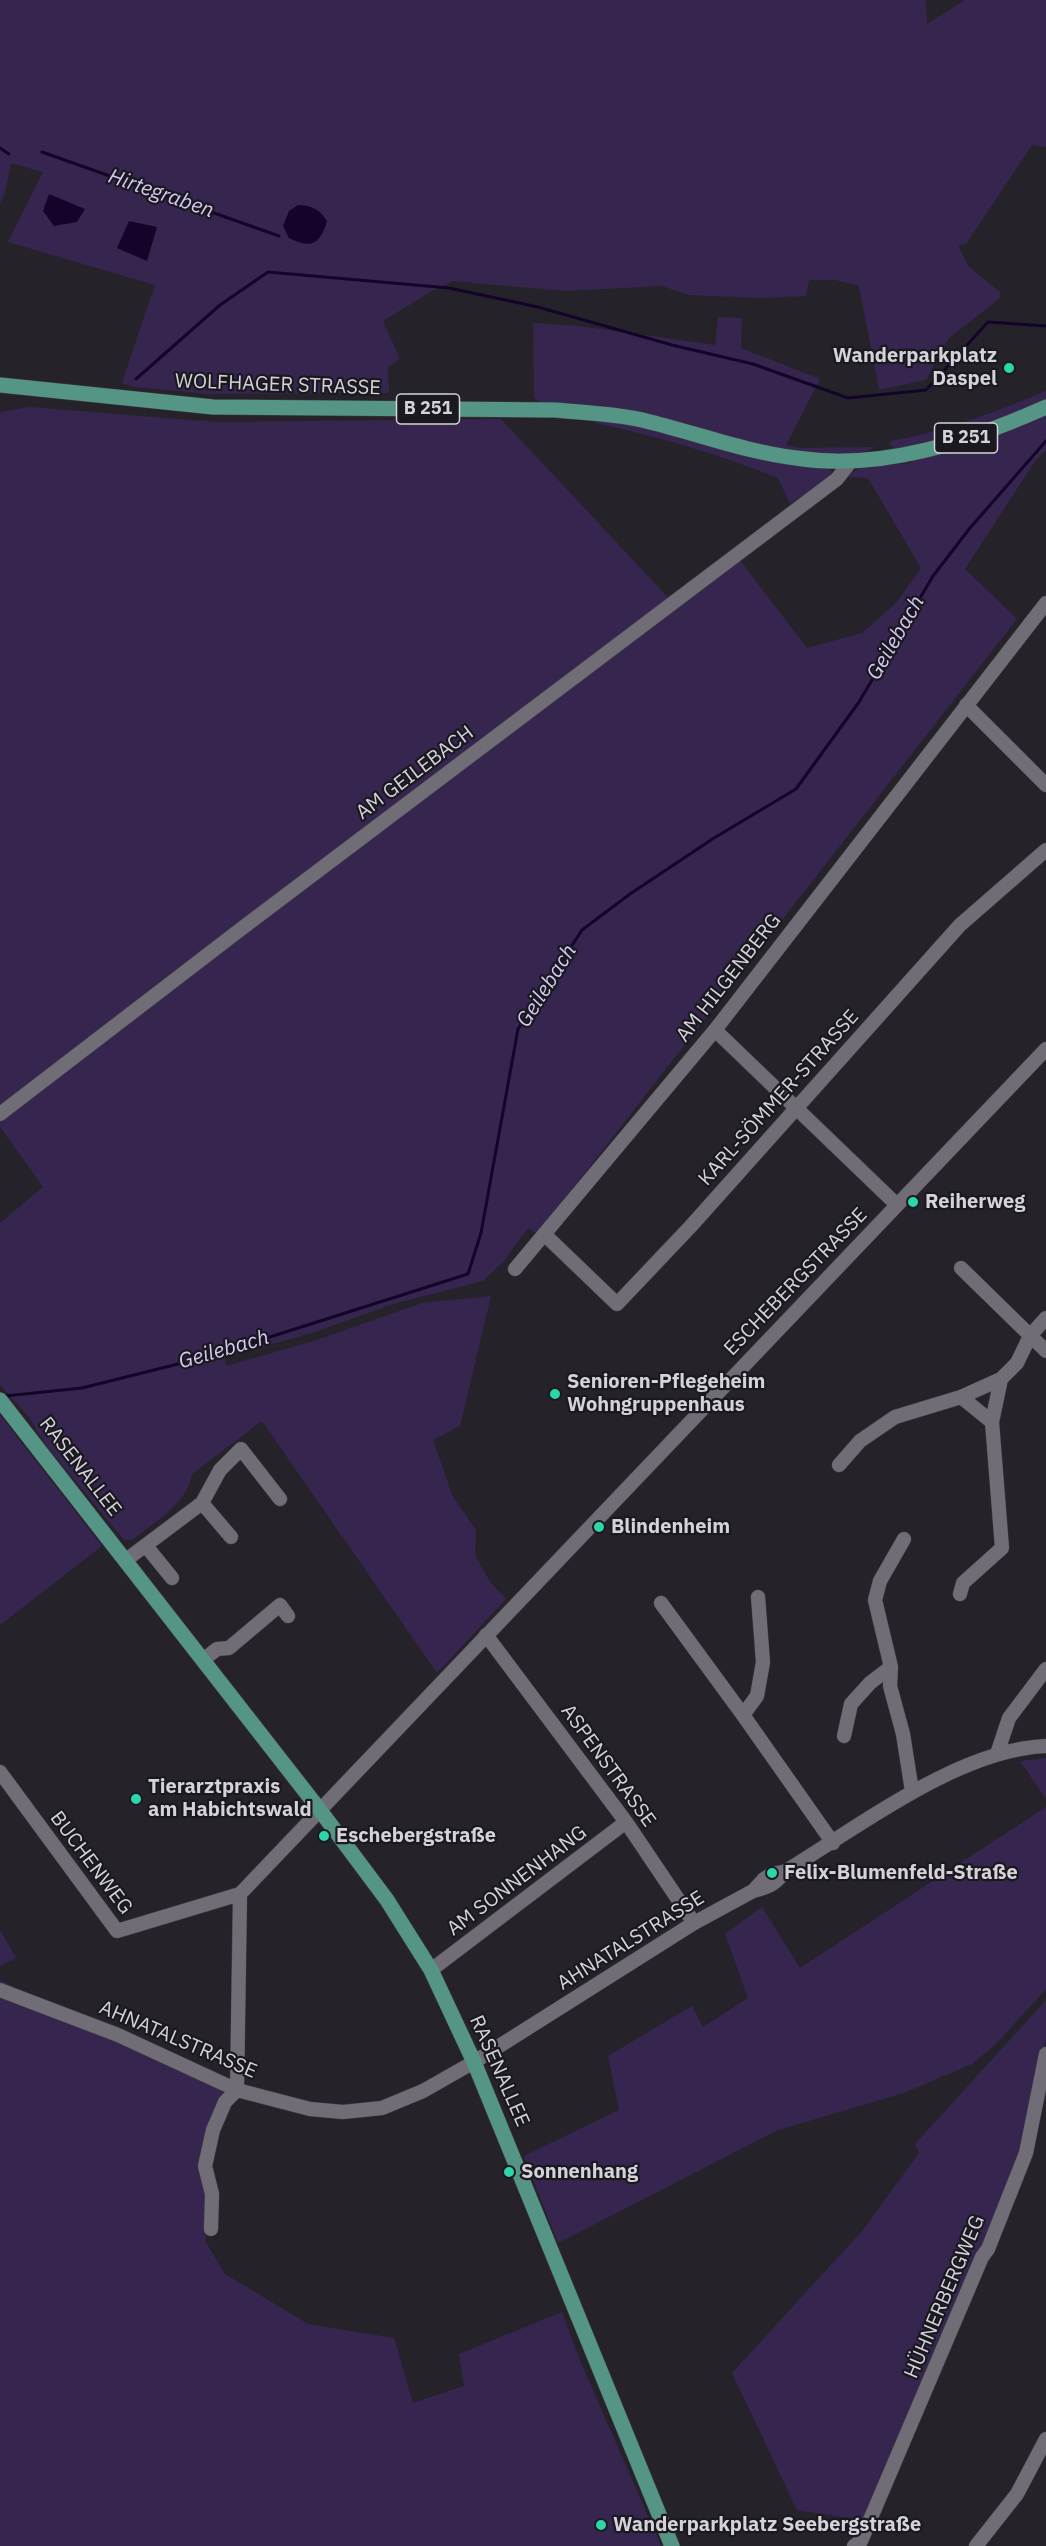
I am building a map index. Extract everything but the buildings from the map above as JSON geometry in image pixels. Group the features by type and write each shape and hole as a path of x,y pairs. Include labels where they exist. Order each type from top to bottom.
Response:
{"main road":[{"name":"WOLFHAGER STRASSE","path":"0,385 213,407 555,410 607,414 649,422 762,453 798,459 851,461 921,453 1006,425 1046,407"},
{"name":"RASENALLEE","path":"0,1400 319,1809 387,1900 431,1970 474,2062 672,2546"}],"street":[{"name":"AM GEILEBACH","path":"0,1114 837,479 851,461"},
{"name":"AM HILGENBERG","path":"515,1269 715,1030 1046,603"},
{"path":"966,705 1046,785"},
{"name":"KARL-SÖMMER-STRASSE","path":"544,1234 617,1304 691,1226 960,926 1046,850"},
{"path":"715,1030 897,1205"},
{"name":"ESCHEBERGSTRASSE","path":"240,1894 1046,1049"},
{"path":"961,1268 1046,1351"},
{"path":"838,1465 860,1441 895,1417 961,1397 1000,1379 1017,1363 1030,1336 1046,1318"},
{"path":"960,1594 963,1583 1002,1548 992,1422 1000,1379"},
{"path":"961,1397 992,1422"},
{"path":"126,1560 202,1503 220,1470 241,1449 280,1499"},
{"path":"202,1503 231,1537"},
{"path":"904,1539 880,1581 875,1600 891,1667 890,1686 903,1734 912,1791"},
{"path":"146,1546 172,1578"},
{"path":"743,1715 757,1696 764,1662 758,1597"},
{"path":"661,1603 832,1843"},
{"path":"203,1660 218,1649 229,1648 280,1605 288,1616"},
{"name":"ASPENSTRASSE","path":"486,1635 626,1822 694,1923"},
{"path":"844,1736 851,1704 870,1683 891,1667"},
{"path":"997,1754 1009,1718 1046,1669"},
{"name":"AHNATALSTRASSE","path":"0,1990 118,2035 237,2090 310,2109 343,2112 382,2108 423,2091 474,2062 694,1923 753,1891 769,1887 777,1882 784,1872 912,1791 997,1754 1046,1746"},
{"name":"BUCHENWEG","path":"0,1772 117,1931 240,1894"},
{"name":"AM SONNENHANG","path":"431,1970 626,1822"},
{"path":"211,2229 212,2194 205,2166 213,2130 225,2102 237,2090 240,1894"},
{"name":"HÜHNERBERGWEG","path":"854,2546 861,2541 982,2257 988,2249 1026,2153 1046,2054"},
{"path":"976,2546 1017,2494 1046,2439"}],"shaded area":[{"path":"0,0 926,0 927,24 965,0 1046,0 1046,147 1032,145 966,244 958,245 968,266 1000,292 1000,298 948,339 926,380 879,390 859,286 836,280 809,280 806,296 762,298 689,295 662,286 563,291 453,281 430,292 383,321 400,359 388,367 389,393 208,394 135,387 122,383 155,285 8,242 43,172 11,163 5,193 0,204"},
{"path":"49,194 85,209 77,222 54,226 43,211"},
{"path":"298,205 315,209 327,221 321,235 314,243 303,243 289,238 283,226 289,211"},
{"path":"129,221 157,227 147,261 117,248"},
{"path":"718,317 742,318 741,348 820,379 786,445 801,448 874,447 855,453 770,447 540,402 534,398 533,323 579,326 715,345"},
{"path":"1046,391 1046,400 963,432 896,449 890,445 890,441 950,427"},
{"path":"29,407 217,422 501,419 677,607 739,559 807,648 862,633 897,602 921,568 868,478 849,477 849,474 859,468 910,463 1046,414 1046,450 1035,461 965,569 1017,619 537,1234 528,1228 504,1261 483,1281 393,1304 312,1333 225,1357 226,1366 314,1341 422,1303 491,1296 460,1426 433,1440 453,1497 476,1530 475,1555 490,1582 506,1599 437,1673 262,1421 192,1474 183,1495 169,1512 132,1540 124,1540 44,1443 29,1417 0,1385 0,1223 43,1187 0,1127 0,1120 180,982 172,972 0,1107 0,412"},
{"path":"600,420 823,467 833,472 826,480 790,504 778,478 688,446 594,421"},
{"path":"0,1415 102,1546 0,1625"},
{"path":"1046,1758 1046,1799 1020,1761"},
{"path":"1046,1807 1046,1989 995,2045 972,2064 904,2093 778,2130 558,2243 524,2156 619,2110 608,2056 692,2006 703,2027 748,1998 725,1934 762,1907 800,1968"},
{"path":"0,1930 16,1958 0,1966"},
{"path":"0,1980 223,2092 214,2115 207,2192 209,2216 205,2241 225,2274 308,2324 394,2338 413,2403 464,2386 459,2354 562,2312 579,2358 661,2546 0,2546"},
{"path":"1046,2000 1046,2038 1022,2159 866,2521 797,2510 732,2373 863,2230 919,2153 915,2144"}],"waterway":[{"name":"Hirtegraben","path":"0,148 9,154"},
{"name":"Hirtegraben","path":"42,152 279,236"},
{"path":"136,379 220,305 268,272 449,288 538,307 672,345 753,364 848,398 926,390 988,322 1046,326"},
{"name":"Geilebach","path":"5,1396 82,1388 210,1356 468,1274 481,1233 518,1029 582,930 630,894 714,838 796,789 859,702 933,576 970,528 1046,441"}],"place":[{"name":"Wanderparkplatz Daspel","path":"1009,368"},
{"name":"Reiherweg","path":"913,1202"},
{"name":"Senioren-Pflegeheim Wohngruppenhaus","path":"555,1394"},
{"name":"Blindenheim","path":"599,1527"},
{"name":"Tierarztpraxis am Habichtswald","path":"136,1799"},
{"name":"Eschebergstraße","path":"324,1836"},
{"name":"Felix-Blumenfeld-Straße","path":"772,1873"},
{"name":"Sonnenhang","path":"509,2172"},
{"name":"Wanderparkplatz Seebergstraße","path":"601,2525"}]}
